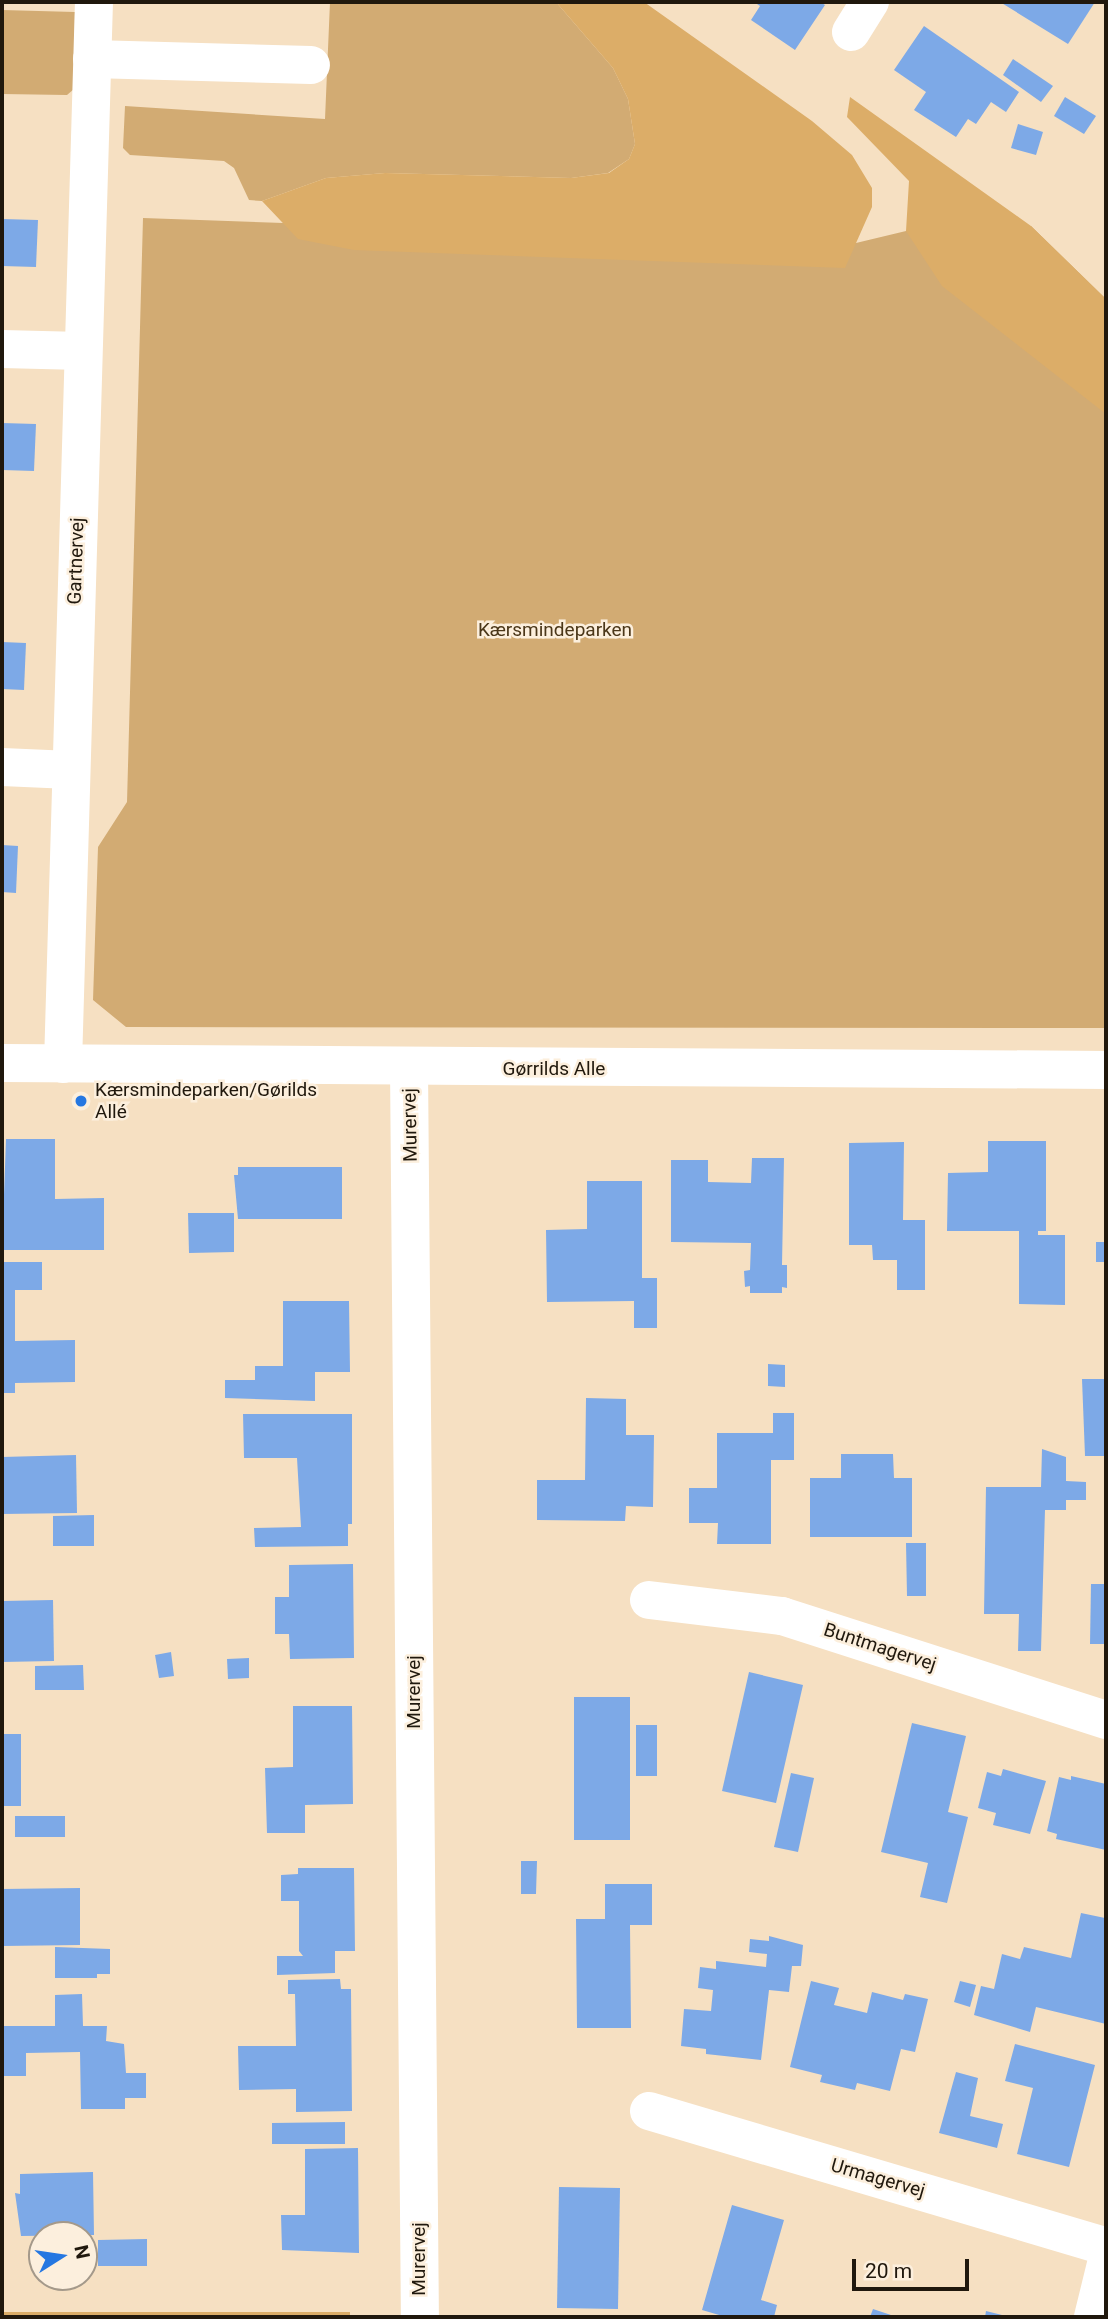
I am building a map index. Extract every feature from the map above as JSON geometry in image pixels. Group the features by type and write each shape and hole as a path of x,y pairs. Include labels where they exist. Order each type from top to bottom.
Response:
{"street":[{"name":"Gartnervej","path":"63,1064 94,2"},
{"path":"92,59 311,65"},
{"path":"2,349 82,351"},
{"path":"2,767 71,770"},
{"name":"Gørrilds Alle","path":"2,1063 1106,1070"},
{"name":"Murervej","path":"409,1067 419,2317"},
{"name":"Buntmagervej","path":"649,1600 782,1616 1106,1720"},
{"name":"Urmagervej","path":"649,2111 1106,2246"},
{"path":"1093,2317 1106,2263"}],"green space":[{"path":"330,2 556,2 613,68 628,99 635,144 629,159 608,173 571,178 385,173 326,178 262,201 249,200 234,168 224,161 130,155 123,148 125,106 325,119"},
{"path":"2,10 75,12 74,89 67,95 2,94"},
{"name":"Kærsmindeparken","path":"143,218 856,243 906,231 1031,226 1106,299 1106,1028 126,1027 93,1000 98,847 127,802"}],"shaded area":[{"path":"556,2 644,2 812,121 852,155 872,188 872,207 845,268 354,250 298,239 262,201 326,178 385,173 571,178 609,173 629,159 635,144 628,99 613,68"},
{"path":"850,97 1031,226 1106,299 1106,414 942,286 906,231 909,181 847,117"},
{"path":"2,2312 350,2312 350,2317 2,2317"}],"building":[{"path":"754,2 820,2 825,5 795,50 751,20 760,6"},
{"path":"1000,2 1095,2 1068,44"},
{"path":"924,26 1019,92 1006,112 991,102 976,124 968,119 956,137 914,110 926,92 894,70"},
{"path":"1013,59 1053,86 1041,102 1003,75"},
{"path":"1065,97 1096,116 1084,134 1054,116"},
{"path":"1018,124 1043,132 1036,155 1011,148"},
{"path":"2,219 38,220 36,267 2,266"},
{"path":"2,423 36,424 34,471 2,470"},
{"path":"2,642 26,643 24,690 2,689"},
{"path":"2,845 18,846 16,893 2,892"},
{"path":"6,1139 55,1139 55,1199 104,1198 104,1250 2,1250"},
{"path":"988,1141 1046,1141 1046,1231 1038,1231 1038,1235 1065,1235 1065,1305 1019,1304 1019,1231 947,1231 948,1173 988,1172"},
{"path":"904,1142 903,1220 925,1220 925,1290 897,1290 897,1260 873,1260 872,1245 849,1245 849,1143"},
{"path":"752,1158 784,1158 782,1265 787,1265 787,1288 782,1287 782,1293 750,1293 750,1286 745,1287 744,1271 750,1270 751,1243 671,1242 671,1160 708,1160 708,1182 751,1183"},
{"path":"238,1167 342,1167 342,1219 238,1219 234,1175 238,1175"},
{"path":"587,1181 642,1181 642,1278 657,1278 657,1328 634,1328 634,1301 547,1302 546,1230 587,1229"},
{"path":"188,1213 234,1213 234,1252 189,1253"},
{"path":"1096,1242 1106,1242 1106,1262 1096,1262"},
{"path":"2,1262 42,1262 42,1290 15,1290 15,1341 75,1340 75,1382 15,1383 15,1393 2,1393"},
{"path":"283,1301 349,1301 350,1372 315,1372 315,1401 225,1398 225,1380 255,1380 255,1366 283,1366"},
{"path":"768,1364 785,1365 785,1387 768,1386"},
{"path":"1082,1379 1106,1379 1106,1456 1085,1456"},
{"path":"586,1398 626,1399 626,1435 654,1435 653,1507 626,1506 625,1521 537,1520 537,1480 585,1480"},
{"path":"773,1413 794,1413 794,1460 771,1460 771,1544 717,1544 718,1523 689,1523 689,1488 717,1488 717,1433 773,1433"},
{"path":"243,1414 352,1414 352,1524 348,1524 348,1546 255,1547 254,1528 301,1527 297,1458 244,1458"},
{"path":"1042,1449 1066,1457 1066,1481 1086,1482 1086,1500 1066,1500 1066,1510 1045,1510 1041,1651 1018,1651 1019,1614 984,1614 986,1487 1041,1487"},
{"path":"841,1454 893,1454 894,1478 912,1478 912,1537 810,1537 810,1478 841,1478"},
{"path":"76,1455 77,1513 2,1514 2,1457"},
{"path":"94,1515 94,1546 53,1546 53,1516"},
{"path":"906,1543 926,1543 926,1596 907,1596"},
{"path":"353,1564 354,1658 290,1659 289,1634 275,1634 275,1597 289,1597 289,1565"},
{"path":"1091,1584 1106,1584 1106,1644 1090,1644"},
{"path":"53,1600 54,1661 2,1662 2,1601"},
{"path":"171,1652 174,1676 159,1678 155,1655"},
{"path":"249,1658 249,1678 228,1679 227,1659"},
{"path":"83,1665 84,1690 35,1690 35,1666"},
{"path":"749,1672 803,1685 776,1803 722,1791"},
{"path":"574,1697 630,1697 630,1840 574,1840"},
{"path":"293,1706 352,1706 353,1804 305,1805 305,1833 267,1833 265,1768 293,1767"},
{"path":"912,1723 966,1736 948,1812 968,1817 947,1903 920,1897 928,1863 881,1852"},
{"path":"636,1725 657,1725 657,1776 636,1776"},
{"path":"2,1734 21,1734 21,1806 2,1806"},
{"path":"1003,1769 1046,1781 1030,1834 993,1825 996,1813 978,1808 987,1772 1001,1776"},
{"path":"791,1773 814,1778 798,1852 774,1847"},
{"path":"1071,1776 1106,1784 1106,1850 1056,1839 1057,1834 1047,1831 1059,1777 1071,1780"},
{"path":"15,1816 65,1816 65,1837 15,1837"},
{"path":"521,1861 537,1861 536,1894 521,1894"},
{"path":"298,1868 354,1868 355,1951 335,1951 335,1973 277,1975 277,1956 303,1956 299,1951 299,1901 281,1901 281,1875 298,1874"},
{"path":"605,1884 652,1884 652,1925 630,1925 631,2028 577,2028 576,1919 605,1919"},
{"path":"80,1888 80,1945 2,1946 2,1889"},
{"path":"1081,1913 1105,1918 1106,2024 1036,2007 1030,2032 974,2015 981,1986 994,1989 1002,1954 1020,1959 1024,1947 1071,1958"},
{"path":"769,1936 803,1945 801,1966 792,1966 789,1992 769,1990 761,2060 706,2054 706,2049 681,2046 684,2009 711,2011 713,1990 698,1988 700,1967 716,1969 716,1961 766,1967 767,1954 749,1952 750,1939 769,1941"},
{"path":"55,1947 110,1949 110,1974 97,1974 97,1978 55,1978"},
{"path":"340,1979 341,1989 351,1989 352,2111 296,2112 296,2089 239,2090 238,2046 296,2046 295,1994 288,1994 288,1980"},
{"path":"811,1981 839,1988 834,2005 867,2013 872,1992 903,2000 905,1994 928,1999 915,2052 901,2049 890,2091 857,2083 855,2090 820,2082 822,2075 790,2067"},
{"path":"960,1981 976,1985 970,2007 954,2002"},
{"path":"82,1994 83,2026 107,2026 106,2041 124,2044 126,2073 146,2073 146,2098 125,2098 125,2109 81,2109 80,2052 26,2053 26,2076 2,2076 2,2026 55,2026 55,1995"},
{"path":"1015,2044 1095,2065 1069,2167 1017,2154 1033,2088 1005,2081"},
{"path":"956,2072 978,2078 970,2116 1003,2124 997,2148 939,2133"},
{"path":"345,2122 345,2144 272,2144 272,2123"},
{"path":"358,2148 359,2253 282,2250 281,2215 305,2215 305,2149"},
{"path":"93,2172 94,2221 28,2221 28,2236 21,2236 15,2193 20,2194 20,2174"},
{"path":"559,2187 620,2188 618,2309 557,2308"},
{"path":"732,2205 784,2220 761,2300 777,2305 774,2317 726,2317 702,2310"},
{"path":"147,2239 147,2266 98,2266 98,2240"},
{"path":"873,2309 897,2317 870,2317"},
{"path":"986,2311 1006,2316 1006,2317 985,2317"}],"place":[{"name":"Kærsmindeparken/Gørilds Allé","path":"81,1101"}]}
